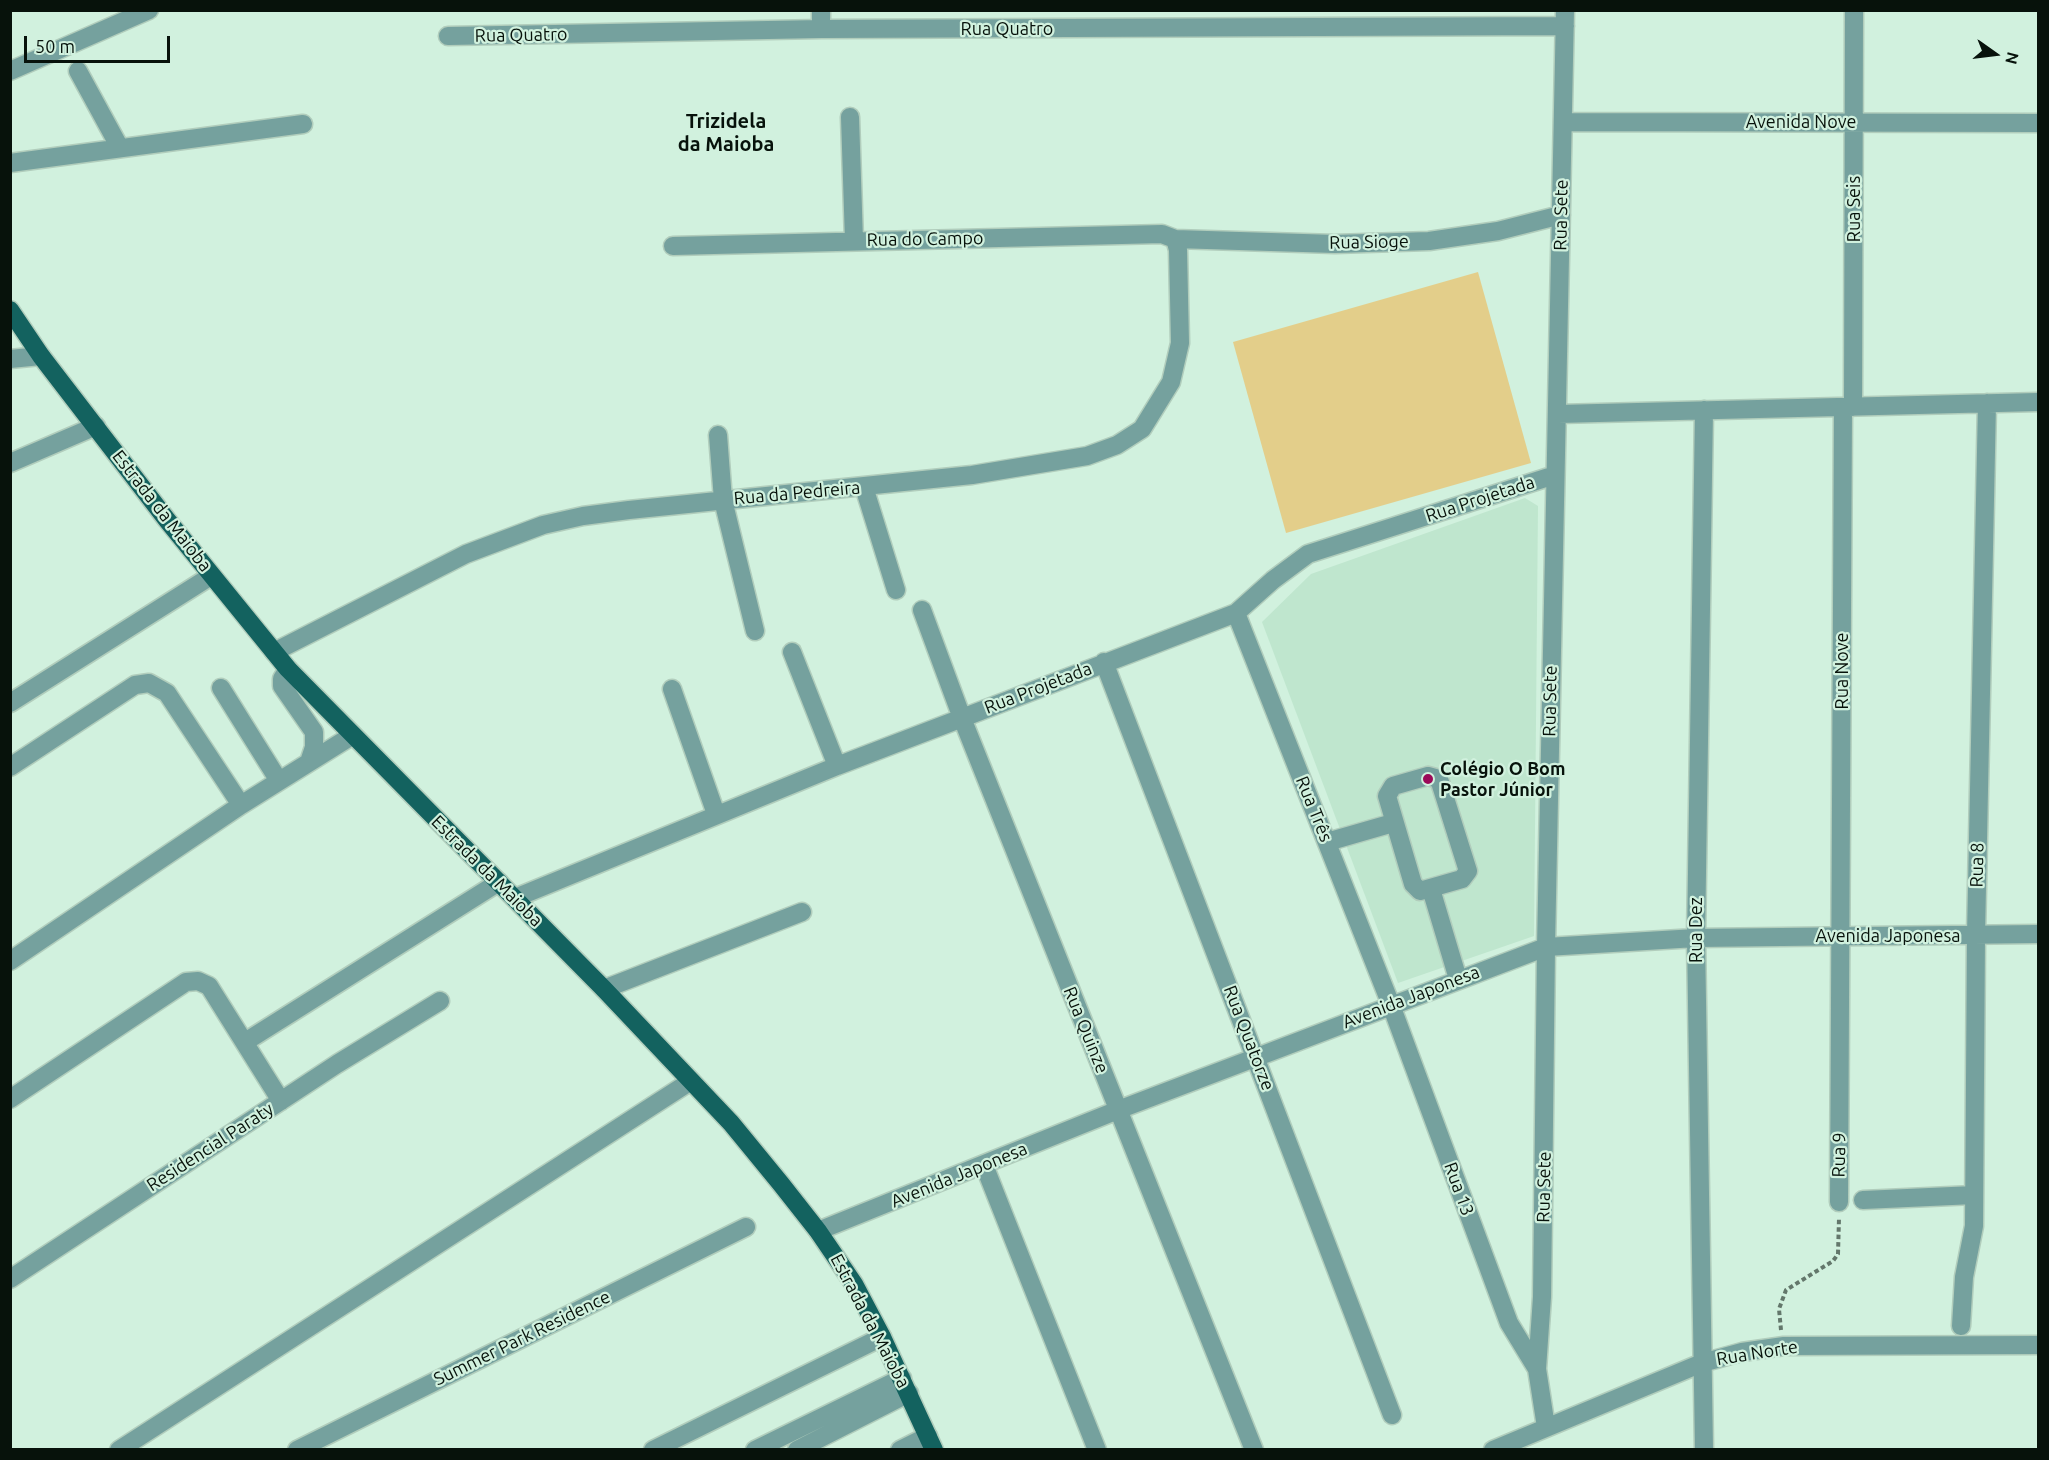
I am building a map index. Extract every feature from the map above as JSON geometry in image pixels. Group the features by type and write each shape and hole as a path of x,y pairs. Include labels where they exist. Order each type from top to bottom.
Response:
{"main road":[{"name":"Estrada da Maioba","path":"10,310 41,356 212,576 288,669 515,898 691,1081 730,1123 819,1231 854,1284 882,1337 931,1443"}],"street":[{"path":"10,71 149,10"},
{"path":"821,10 821,29"},
{"name":"Rua Seis","path":"1848,407 1854,10"},
{"name":"Rua Quatro","path":"448,36 1322,20 1565,18"},
{"name":"Rua Sete","path":"1546,1427 1537,1369 1542,1285 1546,946 1565,18"},
{"path":"78,71 120,148"},
{"path":"850,117 854,241"},
{"name":"Avenida Nove","path":"1564,122 2038,123"},
{"path":"10,163 303,124"},
{"name":"Rua Sioge","path":"1175,239 1335,244 1429,241 1498,231 1561,215"},
{"name":"Rua do Campo","path":"673,246 1162,234 1175,239"},
{"name":"Rua da Pedreira","path":"274,652 466,554 543,525 583,516 972,475 1087,456 1117,445 1142,429 1172,382 1180,343 1178,250 1175,239"},
{"path":"10,359 41,356"},
{"path":"1558,414 2038,402"},
{"name":"Rua 8","path":"1961,1326 1964,1277 1974,1226 1976,935 1987,404"},
{"name":"Rua Nove","path":"1841,935 1848,407"},
{"name":"Rua Dez","path":"1704,410 1696,938 1704,1449"},
{"path":"10,463 96,426"},
{"path":"718,435 723,500 755,631"},
{"name":"Rua Projetada","path":"515,898 837,766 1236,613 1273,580 1308,554 1555,475"},
{"path":"864,488 896,590"},
{"path":"10,703 212,576"},
{"name":"Rua Quinze","path":"922,610 962,718 1254,1449"},
{"name":"Rua Três","path":"1236,613 1392,1005"},
{"path":"792,652 837,766"},
{"name":"Rua Quatorze","path":"1104,662 1392,1415"},
{"path":"288,669 282,679 282,686 314,732 314,747 309,762"},
{"path":"10,767 135,685 149,683 167,693 241,805"},
{"path":"221,688 279,781"},
{"path":"672,689 716,814"},
{"path":"10,960 241,805 353,735"},
{"path":"1428,776 1439,779 1468,871 1462,879 1420,891 1413,884 1393,823 1387,796 1393,786 1428,776"},
{"path":"1328,842 1393,823"},
{"path":"245,1042 499,882"},
{"path":"1431,889 1458,979"},
{"path":"604,989 802,912"},
{"name":"Avenida Japonesa","path":"819,1231 1118,1110 1546,946 1696,938 2038,934"},
{"name":"Rua 9","path":"1839,1202 1841,935"},
{"name":"Residencial Paraty","path":"10,1099 186,982 198,981 209,986 281,1101 10,1278"},
{"path":"281,1101 440,1001"},
{"name":"Rua 13","path":"1392,1005 1509,1323 1537,1369"},
{"path":"119,1449 691,1081"},
{"path":"984,1166 1097,1449"},
{"path":"1863,1200 1974,1195"},
{"name":"Summer Park Residence","path":"297,1449 746,1227"},
{"path":"653,1449 882,1337"},
{"name":"Rua Norte","path":"1493,1449 1702,1363 1742,1352 1784,1346 2038,1345"},
{"path":"797,1449 867,1414 905,1386"},
{"path":"755,1449 905,1386"},
{"path":"900,1449 931,1443"}],"path":[{"name":"Rua 9","path":"1784,1346 1779,1317 1782,1295 1833,1261 1838,1254 1839,1202"}],"shaded area":[{"path":"1478,272 1531,463 1286,533 1233,342"},
{"name":"Colégio O Bom Pastor Júnior","path":"1525,498 1538,506 1534,936 1398,983 1262,622 1311,574"}],"place":[{"name":"Colégio O Bom Pastor Júnior","path":"1428,779"}],"district":[{"name":"Trizidela da Maioba","path":"726,132"}]}
